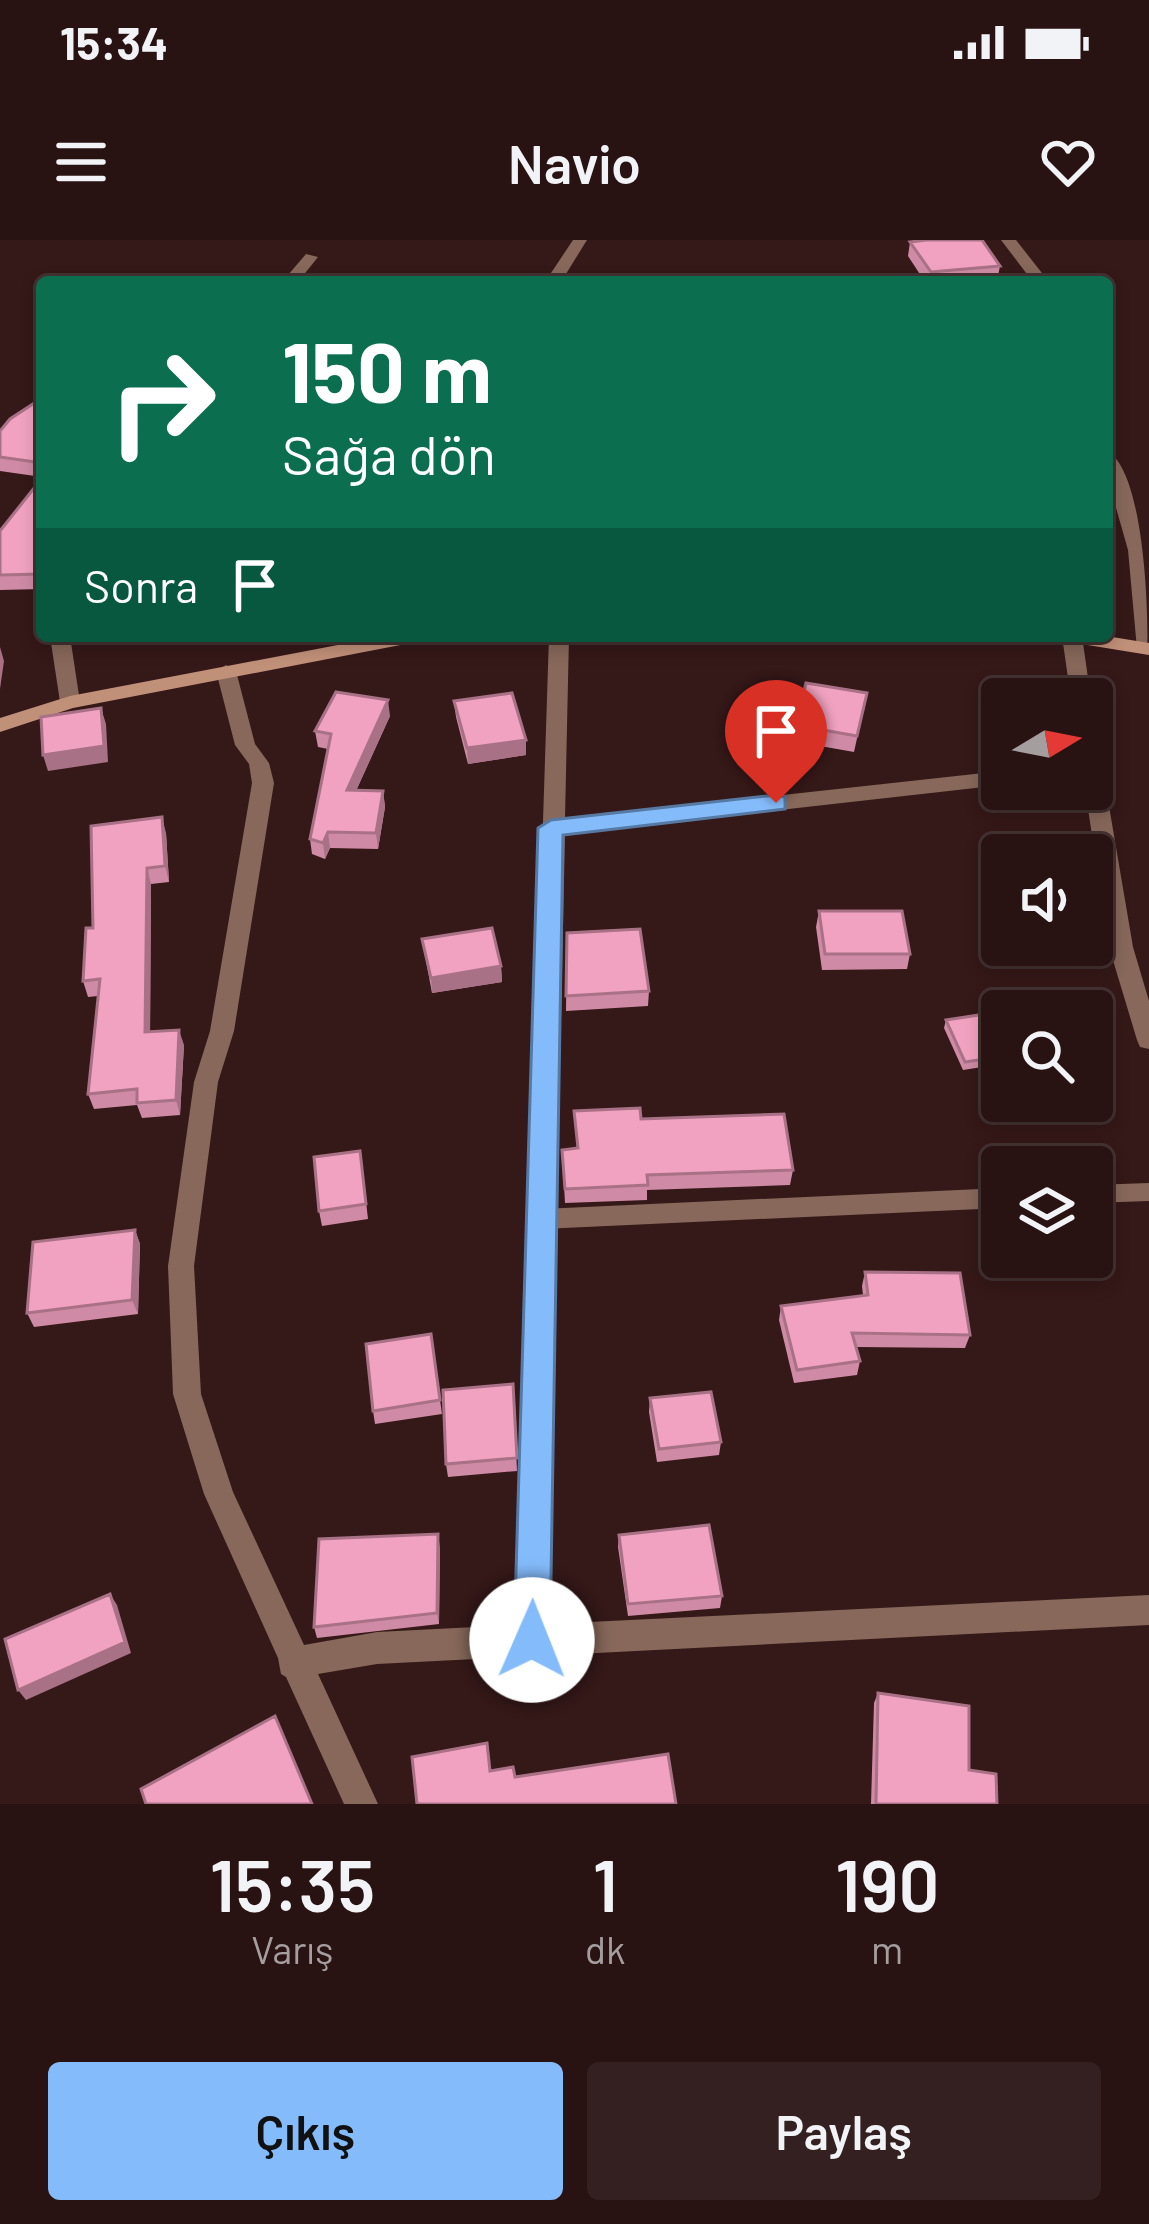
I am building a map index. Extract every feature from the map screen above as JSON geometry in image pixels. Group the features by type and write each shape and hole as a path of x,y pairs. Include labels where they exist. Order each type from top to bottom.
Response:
{"street":[{"path":"558,276 580,240"},
{"path":"1007,240 1036,276"},
{"path":"295,276 311,257"},
{"path":"1107,642 1148,649 1143,560 1133,517 1113,470"},
{"path":"61,642 70,702"},
{"path":"0,725 70,702 345,642"},
{"path":"532,1640 559,642"},
{"path":"1072,642 1078,678"},
{"path":"226,671 245,745 259,763 262,783 222,1030 206,1082 181,1266 187,1394 219,1494 292,1663 361,1804"},
{"path":"551,828 981,780"},
{"path":"1099,810 1121,947 1149,1040"},
{"path":"292,1663 376,1648 1149,1610"}],"lane":[{"path":"1113,1193 1149,1192"},
{"path":"542,1219 981,1199"}],"building":[{"path":"982,240 1000,266 931,272 910,242"},
{"path":"36,402 36,462 0,457 0,431"},
{"path":"36,486 36,574 0,575 0,531"},
{"path":"806,683 867,693 857,736 795,725"},
{"path":"336,692 388,700 347,790 383,791 376,833 328,832 323,843 310,839 331,734 315,731"},
{"path":"512,693 526,740 467,748 454,701"},
{"path":"101,708 104,746 43,755 41,717"},
{"path":"162,817 165,866 147,868 145,1032 179,1030 176,1100 137,1103 137,1089 88,1094 100,979 83,981 86,928 93,928 91,826"},
{"path":"819,911 902,911 910,954 825,954"},
{"path":"492,928 501,966 431,978 422,939"},
{"path":"640,929 649,991 566,996 567,933"},
{"path":"979,1015 981,1060 965,1062 946,1020"},
{"path":"640,1108 641,1119 784,1114 793,1170 647,1175 648,1185 565,1189 562,1150 578,1148 574,1111"},
{"path":"360,1151 366,1204 319,1211 314,1157"},
{"path":"135,1230 132,1300 27,1313 33,1242"},
{"path":"865,1272 960,1273 970,1335 852,1333 860,1361 797,1370 781,1306 868,1295"},
{"path":"431,1334 440,1400 373,1411 366,1344"},
{"path":"513,1384 517,1458 446,1464 443,1390"},
{"path":"711,1392 721,1442 659,1449 650,1398"},
{"path":"709,1525 722,1596 628,1604 619,1535"},
{"path":"438,1534 437,1613 314,1627 319,1539"},
{"path":"110,1594 125,1642 18,1690 5,1639"},
{"path":"878,1693 969,1706 969,1770 996,1774 997,1804 876,1804"},
{"path":"275,1716 312,1804 146,1804 141,1789"},
{"path":"487,1743 490,1771 513,1767 515,1777 668,1754 676,1804 417,1804 412,1757"}],"route":[{"path":"532,1640 551,828 776,803"}]}
